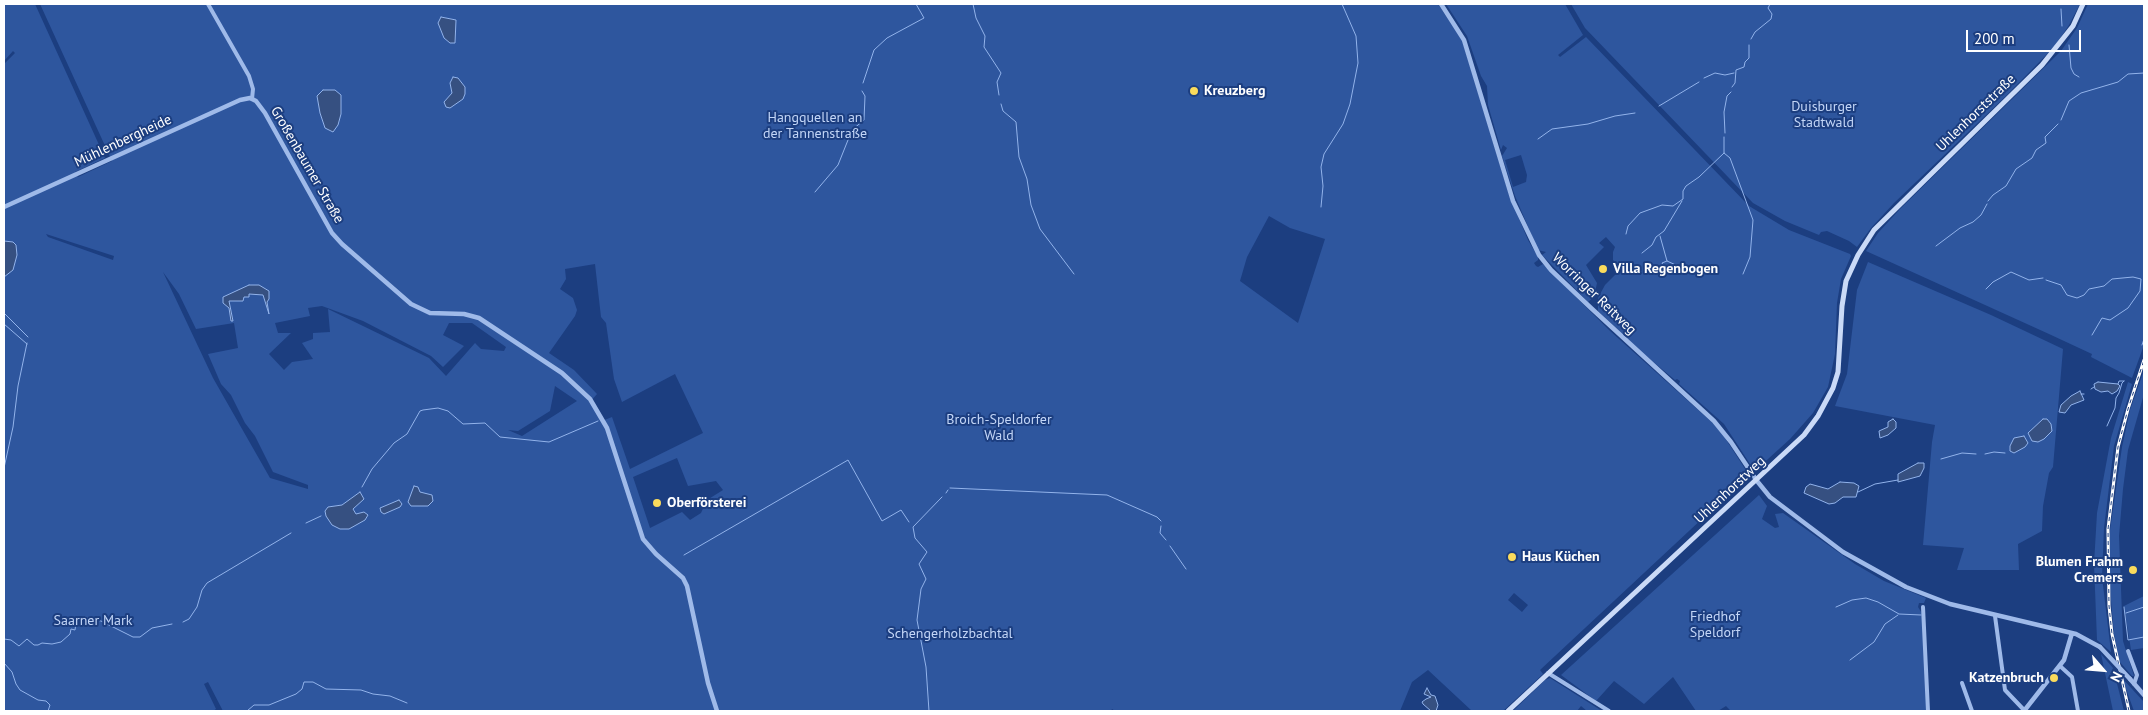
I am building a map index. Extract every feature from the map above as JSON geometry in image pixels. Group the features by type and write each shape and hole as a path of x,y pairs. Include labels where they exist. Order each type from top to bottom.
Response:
{"main road":[{"name":"Uhlenhorststraße","path":"1874,230 2042,65 2073,26 2083,4"},
{"name":"Uhlenhorstweg","path":"1508,711 1757,481 1804,435 1826,403 1838,372 1842,306 1846,281 1858,255 1874,230"}],"street":[{"name":"Großenbaumer Straße","path":"208,4 249,76 253,89 252,98 258,102 265,113 332,233 411,304 430,312 464,314 479,318 562,373 590,399 607,428 643,539 656,554 683,578 687,586 708,683 717,711"},
{"name":"Worringer Reitweg","path":"1441,4 1464,40 1513,201 1539,255 1551,270 1591,308 1714,421 1732,442 1757,481"},
{"name":"Mühlenbergheide","path":"4,207 240,100 252,98"},
{"path":"1757,481 1783,508 1858,562 1930,597 1995,616 2072,633 2089,640 2100,647 2144,695"},
{"path":"1924,607 1928,711"},
{"path":"1995,616 2005,690 2024,711 2067,655 2072,633"},
{"path":"2128,650 2137,675 2134,684"},
{"path":"2060,666 2072,677 2078,711"},
{"path":"1548,673 1609,711"},
{"path":"1962,682 1972,711"}],"green space":[{"name":"Broich-Speldorfer Wald","path":"4,4 35,4 105,158 75,172 78,177 112,161 40,4 1438,4 1462,40 1509,195 1528,240 1538,257 1538,260 1534,263 1538,267 1543,264 1609,330 1715,425 1749,475 1540,670 1543,674 1503,711 1472,711 1428,670 1412,682 1400,711 1115,711 1112,709 1111,711 223,711 208,682 204,684 216,709 213,711 4,711 4,64 15,53 13,51 4,61","holes":["441,17 456,20 455,43 450,43 444,38","1269,216 1290,228 1325,239 1298,323 1240,281 1247,257","46,234 114,256 113,260 48,237","595,264 601,317 606,323 614,379 622,402 675,374 703,433 630,469 612,417 602,421 590,402 597,394 574,370 549,353 575,316 577,310 573,298 560,289 566,279 565,269","163,272 179,294 196,329 234,323 238,348 208,354 221,384 231,395 273,472 308,485 308,489 270,478 213,378","322,306 363,321 431,356 443,367 464,346 443,335 449,323 472,323 506,347 504,351 481,349 475,343 446,376 429,358 328,309 330,332 313,333 313,339 302,343 313,359 292,362 284,370 269,354 291,333 278,333 275,323 310,316 308,308","555,386 577,401 522,436 508,430 518,431 550,411","677,458 688,486 716,481 723,490 707,500 701,513 690,520 682,512 650,528 633,477","1514,593 1528,605 1522,612 1508,600"]},
{"path":"1446,4 1565,4 1583,35 1558,55 1560,57 1586,37 1749,206 1789,230 1850,254 1851,256 1841,279 1837,303 1835,354 1828,387 1813,413 1790,439 1757,469 1750,464 1724,424 1679,384 1680,381 1675,380 1645,355 1598,311 1598,298 1605,285 1621,269 1613,260 1615,247 1606,237 1599,243 1604,247 1586,265 1597,283 1594,297 1588,302 1542,255 1546,252 1538,250 1515,196 1502,156 1507,148 1503,145 1501,150 1488,105 1487,86 1481,76 1467,36","holes":["1521,155 1527,175 1526,182 1513,187 1505,160"]},
{"name":"Duisburger Stadtwald","path":"1571,4 2080,4 2055,46 2006,96 1894,203 1871,228 1857,247 1849,241 1827,231 1821,232 1819,235 1785,221 1753,203 1585,28"},
{"path":"2088,4 2144,4 2144,345 2132,378 2091,357 2092,354 1866,251 1878,233 1900,209 2061,51 2077,28"},
{"path":"1868,262 1991,315 2063,349 2053,467 2049,473 2043,506 2042,531 2018,544 2019,570 1957,570 1964,548 1923,545 1935,425 1835,406 1847,374 1857,290"},
{"path":"2144,370 2144,394 2128,450 2119,536 2123,641 2134,676 2132,676 2119,661 2114,634 2109,577 2110,530 2122,447 2130,410"},
{"path":"2128,382 2132,384 2114,446 2104,528 2102,577 2111,652 2097,640 2094,564 2097,513 2111,438"},
{"name":"Friedhof Speldorf","path":"1759,495 1767,506 1762,519 1775,528 1779,527 1775,514 1783,513 1855,564 1884,581 1926,598 1924,603 1919,603 1918,607 1923,615 1927,711 1731,711 1726,706 1718,711 1696,711 1673,677 1644,704 1614,681 1596,701 1561,675"},
{"path":"2144,596 2144,648 2131,650 2124,606"},
{"path":"2101,654 2113,668 2124,711 2113,711"},
{"path":"1550,678 1602,711 1587,711 1581,706 1577,711 1513,711 1545,680"},
{"path":"2122,678 2144,702 2143,711 2134,711"}],"shaded area":[{"path":"441,17 456,20 455,43 450,43 444,38 438,23"},
{"path":"453,77 458,78 465,87 465,94 463,99 450,108 446,107 444,102 452,93 450,83"},
{"path":"323,90 335,90 341,95 341,114 338,125 333,132 325,128 320,113 317,96"},
{"path":"4,241 13,242 16,245 17,255 13,270 4,277"},
{"path":"249,285 259,285 269,291 267,302 269,314 263,295 249,294 249,297 244,297 243,301 229,301 233,321 231,321 229,308 223,303 223,297"},
{"path":"2098,382 2118,384 2120,386 2112,394 2108,391 2101,392 2095,389 2094,384"},
{"path":"2080,391 2084,400 2071,405 2065,413 2059,412 2061,405"},
{"path":"1893,419 1896,422 1896,428 1888,435 1880,438 1879,431 1888,427 1888,422"},
{"path":"2043,419 2047,419 2051,424 2052,431 2038,442 2032,441 2028,433"},
{"path":"2024,436 2028,443 2025,447 2014,453 2010,451 2014,438"},
{"path":"1918,463 1924,463 1920,476 1898,482 1898,474"},
{"path":"1840,482 1854,483 1859,486 1856,497 1843,497 1835,503 1829,504 1804,493 1806,487 1810,484 1828,489"},
{"path":"414,486 418,487 420,492 432,495 433,501 428,506 411,506 408,502"},
{"path":"360,492 364,499 353,509 356,514 364,512 368,515 365,520 349,529 340,529 332,525 326,516 325,511 328,507 342,505"},
{"path":"399,500 402,504 400,507 384,514 381,512 380,508"},
{"path":"1427,688 1431,695 1435,696 1438,705 1436,711 1431,711 1422,702 1431,697 1424,694"}],"waterway":[{"path":"863,83 874,50 887,38 924,18 916,4"},
{"path":"973,4 976,18 985,36 984,47 1001,73 997,82 999,95"},
{"path":"1321,207 1323,186 1321,167 1324,154 1343,124 1350,104 1358,63 1356,36 1342,4"},
{"path":"1751,39 1755,32 1771,19 1772,14 1768,8 1770,4"},
{"path":"2061,9 2062,26"},
{"path":"1732,87 1735,83 1736,70 1744,67 1745,62 1749,58 1749,45"},
{"path":"2069,45 2071,68 2074,74 2079,77"},
{"path":"1704,78 1715,73 1725,75 1734,73"},
{"path":"2061,120 2069,101 2081,93 2118,82 2128,74 2144,73"},
{"path":"1659,106 1699,82"},
{"path":"815,192 838,165 852,130 864,120 865,96 862,91"},
{"path":"1725,133 1724,112 1727,96 1731,92"},
{"path":"1001,104 1003,111 1016,122 1019,157 1027,179 1031,205 1040,229 1074,274"},
{"path":"1538,139 1552,129 1588,124 1615,116 1635,113"},
{"path":"1988,201 2006,186 2016,169 2032,158 2036,150 2046,143 2045,137 2058,124"},
{"path":"1724,137 1724,153 1730,158 1753,220 1750,257 1743,274"},
{"path":"1626,234 1628,226 1640,213 1662,205 1673,206 1683,199 1683,191 1686,186 1699,177 1724,153"},
{"path":"1642,253 1664,231 1682,201"},
{"path":"1936,246 1960,228 1973,222 1981,215 1987,204"},
{"path":"1660,236 1667,261 1678,266"},
{"path":"1667,261 1662,263 1667,273"},
{"path":"1986,289 1993,282 2011,272 2029,280 2043,278"},
{"path":"2046,280 2061,285 2067,295 2077,298 2084,295 2089,289 2104,286 2112,279 2133,277 2141,279 2140,291 2128,308 2110,320 2102,318 2092,335"},
{"path":"4,313 28,337"},
{"path":"4,324 27,344"},
{"path":"2142,345 2144,339"},
{"path":"4,468 27,343"},
{"path":"2118,384 2119,381 2124,381"},
{"path":"2107,426 2124,381"},
{"path":"362,487 372,469 394,443 407,434 420,411 423,410 438,408 448,411 463,424 485,423 500,437 549,442 598,421"},
{"path":"1985,454 1994,452 2005,453"},
{"path":"1941,459 1962,453 1976,454"},
{"path":"684,555 848,460 882,521 901,510 909,522"},
{"path":"1858,492 1875,484 1898,480"},
{"path":"950,488 1107,495 1157,517 1161,521"},
{"path":"929,711 926,667 917,620 921,589 926,579 919,564 927,552 915,538 913,527 942,497"},
{"path":"306,523 321,516"},
{"path":"1161,526 1160,533 1166,540"},
{"path":"183,622 189,619 197,607 202,590 207,583 291,533"},
{"path":"1170,546 1186,569"},
{"path":"1836,607 1852,600 1866,598 1878,602 1899,614 1921,615"},
{"path":"2124,607 2128,640 2144,637"},
{"path":"2126,613 2144,607"},
{"path":"1850,660 1874,642 1885,624 1898,615"},
{"path":"4,639 11,640 19,646 27,639 34,645 61,642 70,634 71,629 75,630 76,623 85,617 101,621 133,637 140,637 152,628 172,624"},
{"path":"4,663 12,672 20,690 38,700 46,701 50,705 48,711"},
{"path":"247,711 254,705 269,705 296,694 302,689 304,682 313,682 326,689 361,690 390,696 407,703"}],"railway":[{"path":"2129,711 2112,634 2109,606 2108,529 2118,447 2144,360"}],"place":[{"name":"Kreuzberg","path":"1194,91"},
{"name":"Villa Regenbogen","path":"1603,269"},
{"name":"Oberförsterei","path":"657,503"},
{"name":"Haus Küchen","path":"1512,557"},
{"name":"Blumen Frahm Cremers","path":"2133,570"},
{"name":"Katzenbruch","path":"2054,678"}],"park label":[{"name":"Hangquellen an der Tannenstraße","path":"815,126"},
{"name":"Saarner Mark","path":"93,621"},
{"name":"Schengerholzbachtal","path":"950,634"}]}
